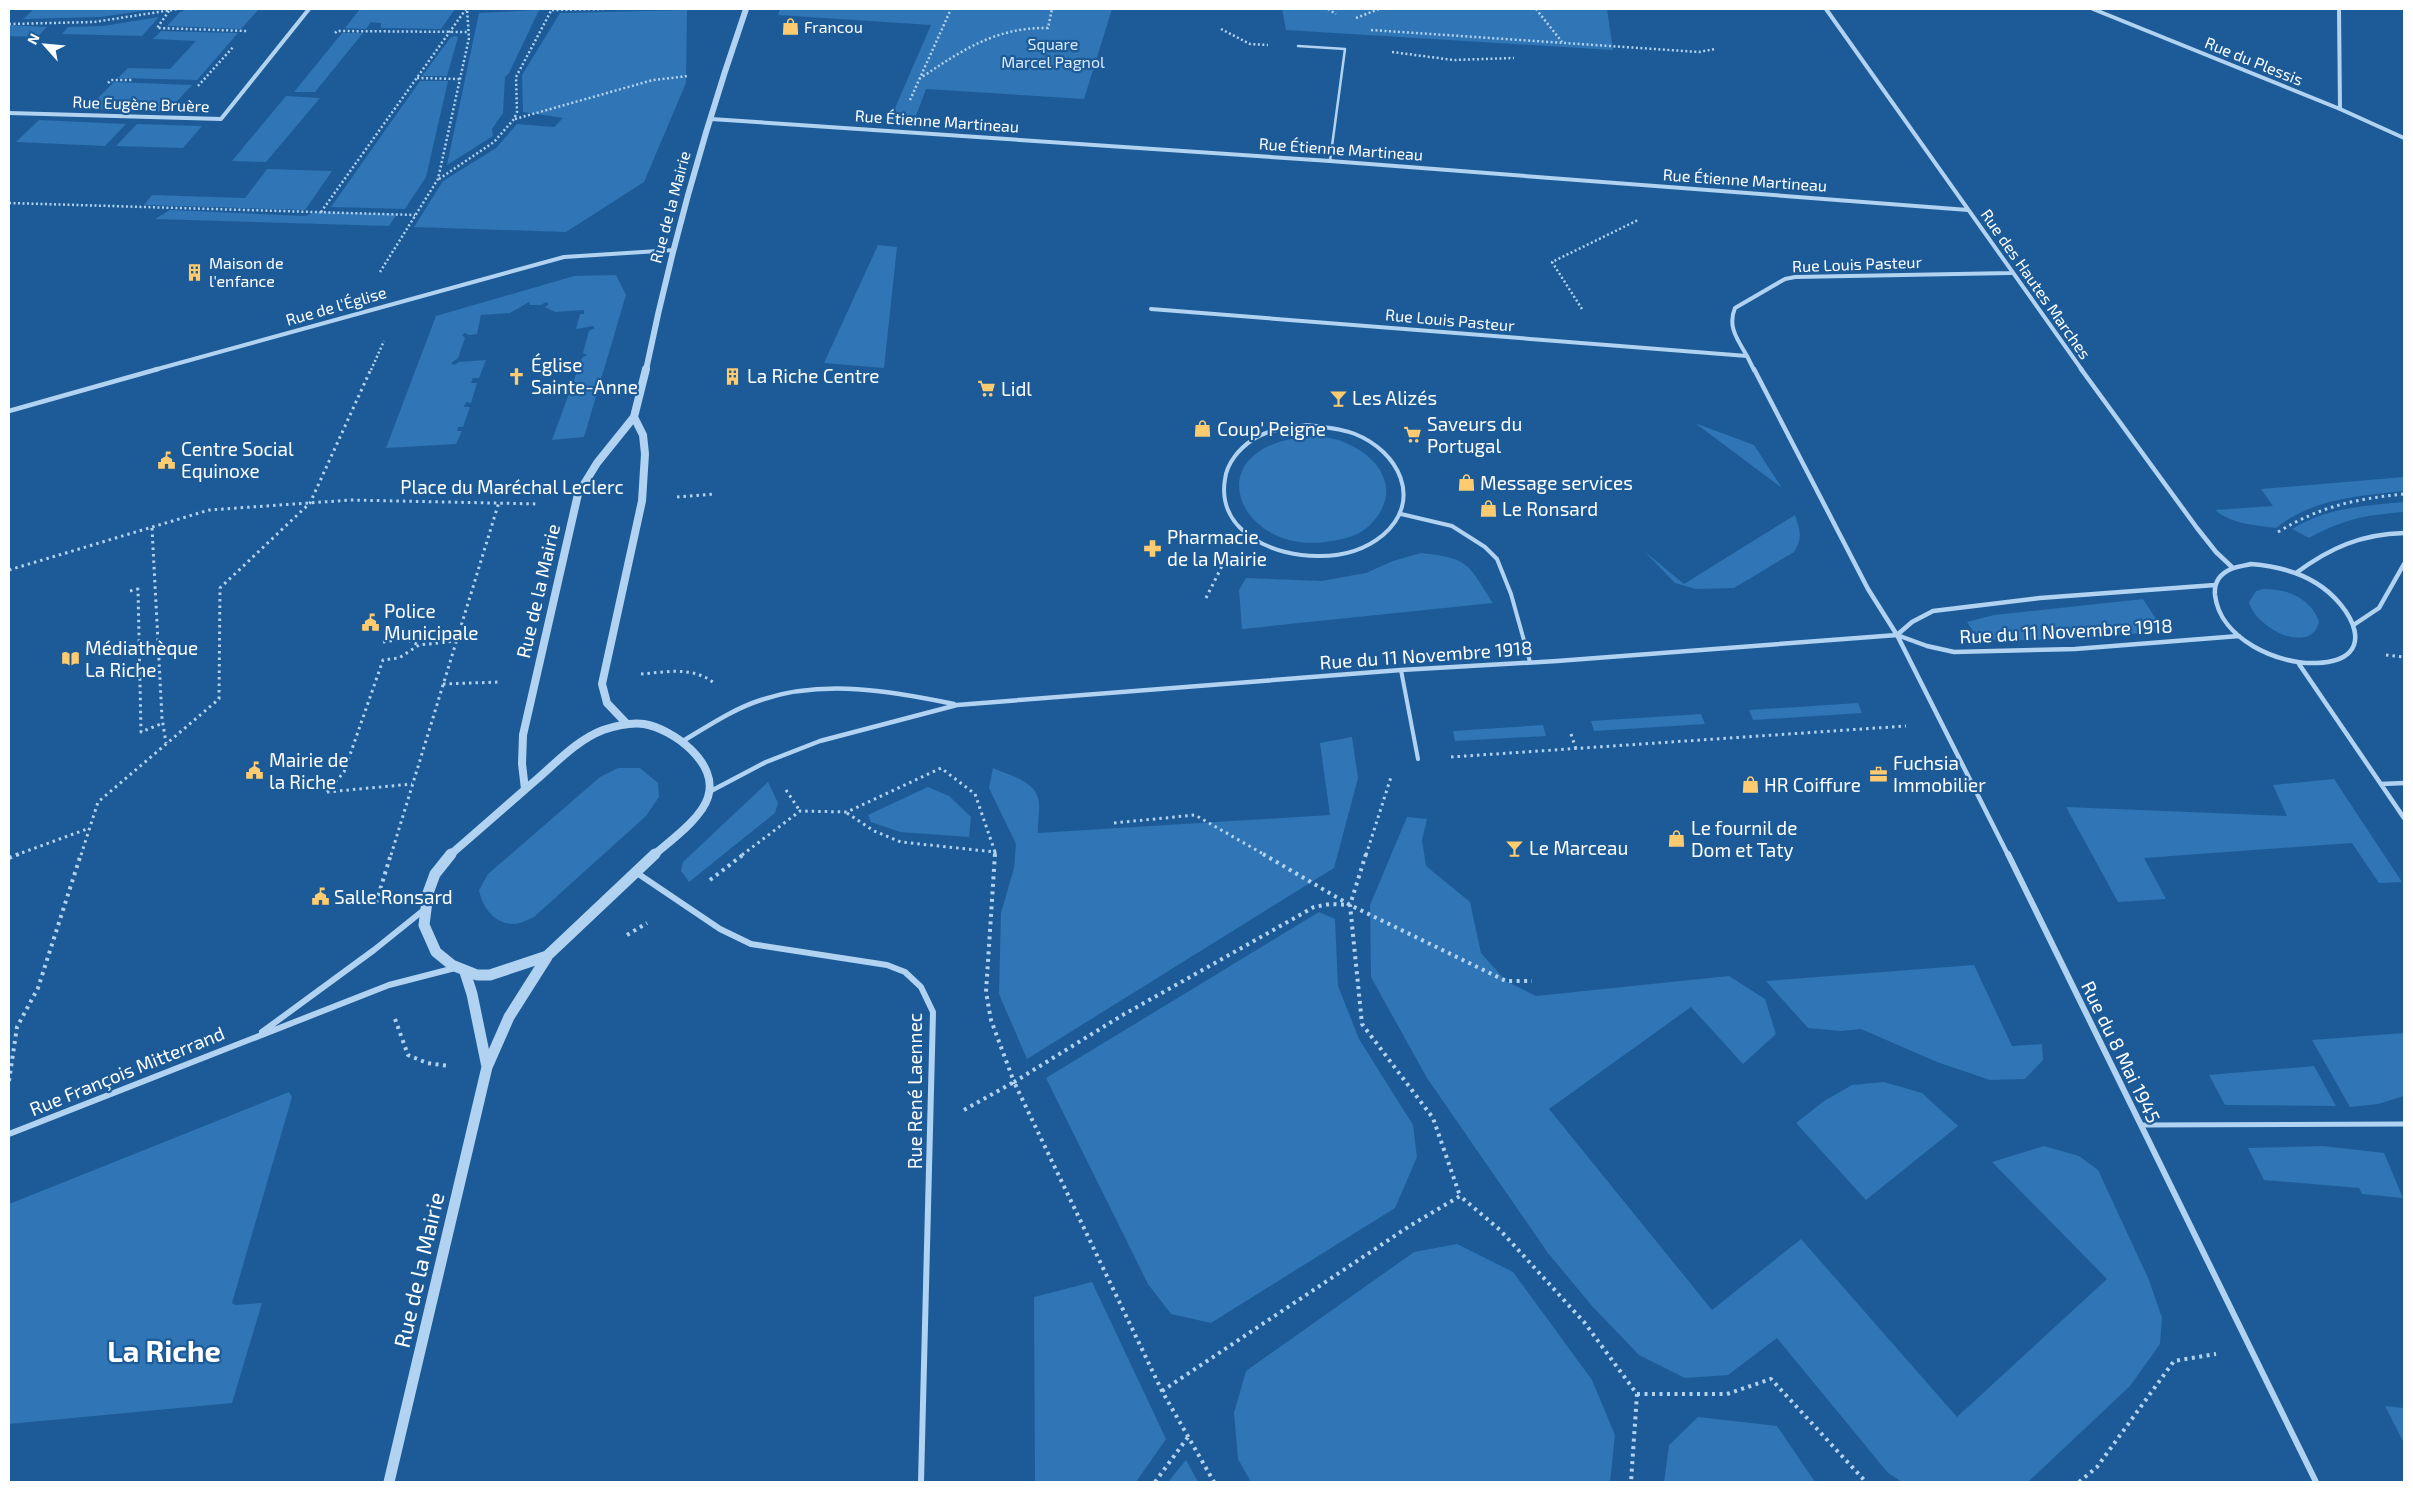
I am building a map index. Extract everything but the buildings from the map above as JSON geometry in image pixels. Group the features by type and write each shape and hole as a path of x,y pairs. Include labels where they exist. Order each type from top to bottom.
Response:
{"street":[{"name":"Rue Eugène Bruère","path":"9,114 221,119 309,9"},
{"name":"Rue de la Mairie","path":"525,789 522,764 523,735 578,494 597,463 634,417 674,250 724,72 746,9"},
{"name":"Rue des Hautes Marches","path":"1826,9 1968,210 2010,273 2197,528 2216,552 2233,568"},
{"name":"Rue du Plessis","path":"2093,9 2340,109 2404,138"},
{"path":"2339,9 2340,109"},
{"name":"Rue Étienne Martineau","path":"711,119 896,130 1330,161 1968,210"},
{"name":"Rue de l'Église","path":"9,411 376,308 564,258 674,250"},
{"name":"Rue Louis Pasteur","path":"1897,635 1868,589 1747,356 1730,322 1731,316 1735,308 1795,276 2010,273"},
{"name":"Rue Louis Pasteur","path":"1151,309 1747,356"},
{"path":"627,724 609,707 601,690 602,676 642,501 645,454 643,435 634,417"},
{"path":"2296,573 2326,551 2355,538 2404,533"},
{"path":"2251,564 2274,566 2296,573 2334,595 2347,610 2355,624 2354,647 2350,654 2338,662 2320,665 2298,664 2266,653 2238,636 2218,610 2214,597 2215,585 2221,575 2233,568 2251,564"},
{"path":"2355,624 2379,608 2404,564"},
{"name":"Rue du 11 Novembre 1918","path":"1897,635 1912,622 1933,611 2040,598 2215,585"},
{"name":"Rue du 11 Novembre 1918","path":"709,792 766,762 820,741 957,705 1402,670 1897,635 1927,646 1954,652 2075,649 2238,636"},
{"name":"Rue du 8 Mai 1945","path":"1897,635 1944,724 2139,1125 2316,1482"},
{"path":"2298,664 2404,818"},
{"name":"Rue du 11 Novembre 1918","path":"683,741 734,712 761,700 788,693 867,690 910,694 957,705"},
{"path":"627,724 643,724 658,727 683,741 694,751 707,777 709,792 697,815 547,956 490,975 462,970 436,952 424,925 425,908 435,874 446,858 580,742 597,731 627,724"},
{"path":"2380,784 2404,783"},
{"name":"Rue René Laennec","path":"637,873 680,904 720,929 751,944 903,969 916,978 927,995 932,1012 931,1128 921,1482"},
{"name":"Rue François Mitterrand","path":"256,1036 374,950 425,908"},
{"name":"Rue de la Mairie","path":"389,1482 487,1067 509,1017 547,956"},
{"name":"Rue de la Mairie","path":"462,970 472,994 487,1067"},
{"name":"Rue François Mitterrand","path":"9,1134 389,985 462,970"},
{"path":"2139,1125 2404,1124"}],"lane":[{"path":"1298,46 1345,49 1330,161"},
{"path":"1307,425 1335,428 1362,437 1384,451 1399,470 1406,492 1401,514 1387,533 1365,548 1336,556 1305,556 1274,550 1250,537 1231,518 1222,496 1224,475 1235,455 1253,440 1278,429 1307,425"},
{"path":"1401,514 1452,526 1485,547 1497,559 1511,594 1530,662"},
{"path":"1402,670 1418,759"}],"path":[{"path":"9,24 56,25 103,22 178,9"},
{"path":"321,212 467,9"},
{"path":"9,1081 17,1027 38,988 98,802 219,699 220,588 310,503 384,343 370,289 438,179 469,32 467,9"},
{"path":"438,179 494,142 514,119 517,112 516,77 552,9 605,9"},
{"path":"896,130 951,9"},
{"path":"919,79 964,49 999,32 1020,27 1048,28 1052,9"},
{"path":"1536,9 1562,43"},
{"path":"170,11 157,28 248,30"},
{"path":"242,37 252,25"},
{"path":"1221,29 1250,44 1298,46"},
{"path":"1366,30 1699,52 1715,49"},
{"path":"331,38 338,31 469,32"},
{"path":"169,118 236,44"},
{"path":"1392,52 1406,55 1484,61 1514,58"},
{"path":"514,119 538,114 653,80 724,72"},
{"path":"417,78 460,79"},
{"path":"9,203 415,215"},
{"path":"1587,317 1552,262 1639,219"},
{"name":"Place du Maréchal Leclerc","path":"642,501 714,494"},
{"path":"2278,532 2313,511 2331,504 2404,494"},
{"name":"Place du Maréchal Leclerc","path":"9,570 209,510 351,500 499,502 575,506"},
{"path":"374,950 366,935 499,502"},
{"path":"152,528 163,723 166,744"},
{"path":"1206,598 1225,559 1250,537"},
{"path":"130,591 138,588 141,732 163,723"},
{"path":"383,642 405,639 419,645 456,642"},
{"path":"412,784 327,792 344,772 383,660 399,658 419,645"},
{"path":"1631,1482 1637,1394 1584,1322 1500,1230 1460,1196 1433,1118 1362,1024 1350,905 1392,773 1402,765 1418,759 1944,724"},
{"path":"1571,734 1576,749"},
{"path":"623,937 680,904 800,811 847,812 941,768 975,794 995,852 986,992 991,1020 1014,1082 1162,1391 1214,1482"},
{"path":"847,812 874,831 901,842 995,852"},
{"path":"1114,823 1195,815 1350,905 1506,980 1532,981"},
{"path":"9,858 88,829"},
{"path":"931,1128 1014,1082 1121,1016 1314,907 1330,904 1350,905"},
{"path":"389,985 397,1029 408,1055 419,1061 434,1065 487,1067"},
{"path":"1162,1391 1408,1227 1460,1196"},
{"path":"2079,1482 2097,1467 2174,1361 2250,1349"},
{"path":"1637,1394 1727,1394 1771,1379 1866,1482"},
{"path":"1155,1482 1188,1437"}],"green space":[{"path":"34,9 155,9 101,17 23,19"},
{"path":"188,9 259,9 241,29 167,26 180,12"},
{"path":"360,9 455,9 441,29 381,28 381,23 371,22 366,29 345,28"},
{"name":"Square Marcel Pagnol","path":"780,9 1112,9 1084,99 926,89 916,116 892,115 931,25 778,15"},
{"path":"1282,9 1607,9 1613,50 1286,30"},
{"path":"539,10 509,73 505,77 503,113 492,129 493,136 447,165 479,13"},
{"path":"687,10 686,83 644,182 566,232 414,227 443,181 496,148 517,124 554,127 563,118 523,112 522,75 560,13"},
{"path":"159,17 142,36 62,34 68,27 103,26"},
{"path":"9,25 47,27 37,37 9,36"},
{"path":"161,31 238,33 197,80 118,78 128,68 170,69 196,41 153,39"},
{"path":"342,33 363,33 315,92 294,92"},
{"path":"451,37 458,37 447,76 422,76"},
{"path":"420,81 448,81 426,177 405,209 331,207"},
{"path":"114,82 192,85 167,112 87,109"},
{"path":"286,96 320,98 266,162 232,161"},
{"path":"39,120 126,124 105,146 16,142"},
{"path":"137,124 202,126 183,148 116,146"},
{"path":"267,169 332,171 305,210 144,205 152,195 245,198"},
{"path":"170,210 305,216 316,212 397,214 389,226 155,219"},
{"path":"878,245 897,247 884,368 824,363"},
{"path":"616,275 626,295 584,437 552,440 582,358 587,355 583,353 589,331 595,328 593,326 576,329 580,314 584,314 584,310 555,312 545,307 549,304 546,302 541,305 530,305 529,302 510,313 481,315 477,334 469,335 465,333 462,335 465,338 458,358 451,363 454,365 459,362 486,360 479,378 473,378 471,383 477,383 471,403 466,402 464,407 470,407 463,427 458,427 457,431 462,431 456,444 386,448 436,316 574,276"},
{"path":"1695,423 1754,445 1782,488"},
{"path":"1320,436 1343,442 1359,450 1370,458 1378,468 1384,478 1386,489 1385,501 1380,513 1362,531 1352,536 1332,541 1298,542 1271,533 1251,516 1240,496 1241,475 1253,456 1279,442"},
{"path":"2404,477 2404,491 2353,497 2321,504 2291,518 2276,528 2236,521 2221,515 2215,510 2273,506 2261,489"},
{"path":"2404,502 2404,512 2344,522 2309,538 2292,529 2319,516 2333,512 2360,506"},
{"path":"1795,515 1800,538 1794,552 1734,588 1696,589 1675,583 1644,551 1684,584"},
{"path":"1421,553 1449,557 1466,565 1478,579 1493,603 1242,629 1239,590 1246,578 1321,581 1366,573 1393,561"},
{"path":"2263,589 2280,590 2296,596 2310,606 2319,621 2314,632 2306,637 2295,638 2272,629 2261,621 2253,612 2249,602 2256,591"},
{"path":"2143,599 2164,631 2071,638 1978,639 1967,622 1994,615"},
{"path":"1858,703 1862,713 1753,720 1749,710"},
{"path":"1701,714 1705,724 1594,731 1591,721"},
{"path":"1543,725 1546,736 1455,741 1453,731"},
{"path":"1352,737 1358,778 1334,868 1027,1059 999,994 1001,913 1014,868 1016,844 989,788 993,768 1026,782 1035,792 1039,806 1038,833 1330,815 1320,743"},
{"path":"618,768 640,768 658,783 659,797 646,816 534,917 515,924 508,924 501,922 491,914 483,903 479,890 488,874 600,777"},
{"path":"2334,779 2402,882 2379,883 2352,843 2144,858 2166,899 2118,902 2066,807 2287,816 2273,785"},
{"path":"768,782 778,803 775,813 689,882 681,871 683,862"},
{"path":"928,787 949,796 971,817 969,837 900,832 871,822 868,815"},
{"path":"1407,817 1427,819 1422,840 1426,866 1470,902 1481,953 1506,981 1536,996 1729,976 1765,999 1776,1034 1743,1064 1691,1007 1549,1109 1712,1310 1801,1239 1957,1417 2107,1279 1992,1162 2044,1146 2079,1156 2098,1170 2149,1280 2162,1318 2160,1344 2130,1386 2028,1482 1902,1482 1888,1473 1777,1338 1728,1375 1685,1378 1639,1355 1592,1306 1548,1253 1427,1078 1371,977 1370,905"},
{"path":"1319,912 1335,919 1338,986 1359,1039 1413,1125 1417,1157 1395,1208 1211,1323 1171,1314 1148,1284 1046,1078"},
{"path":"1974,965 2012,1046 2042,1044 2043,1060 2025,1079 1990,1080 1937,1062 1861,1029 1841,1031 1808,1028 1766,981"},
{"path":"2404,1033 2404,1096 2378,1104 2350,1107 2312,1040"},
{"path":"2314,1066 2336,1106 2225,1105 2209,1075"},
{"path":"1884,1082 1922,1093 1958,1126 1866,1200 1796,1123 1824,1101 1852,1085"},
{"path":"289,1092 292,1097 232,1303 235,1305 262,1303 232,1403 9,1424 9,1204"},
{"path":"2323,1146 2384,1153 2403,1198 2362,1194 2359,1188 2264,1180 2248,1148"},
{"path":"1457,1244 1513,1272 1592,1380 1615,1435 1610,1482 1251,1482 1238,1459 1234,1413 1246,1371 1414,1252"},
{"path":"1092,1282 1166,1439 1136,1482 1035,1482 1034,1297"},
{"path":"2385,1406 2404,1408 2404,1443"},
{"path":"1698,1417 1777,1426 1815,1482 1664,1482 1669,1445"},
{"path":"1186,1460 1198,1482 1168,1482"}],"place":[{"name":"Francou","path":"790,27"},
{"name":"Maison de l'enfance","path":"195,272"},
{"name":"Église Sainte-Anne","path":"517,376"},
{"name":"La Riche Centre","path":"733,376"},
{"name":"Lidl","path":"987,389"},
{"name":"Les Alizés","path":"1338,398"},
{"name":"Coup' Peigne","path":"1203,429"},
{"name":"Saveurs du Portugal","path":"1413,435"},
{"name":"Centre Social Equinoxe","path":"167,460"},
{"name":"Message services","path":"1466,483"},
{"name":"Le Ronsard","path":"1488,509"},
{"name":"Pharmacie de la Mairie","path":"1153,548"},
{"name":"Police Municipale","path":"370,622"},
{"name":"Médiathèque La Riche","path":"71,659"},
{"name":"Mairie de la Riche","path":"255,771"},
{"name":"Fuchsia Immobilier","path":"1879,774"},
{"name":"HR Coiffure","path":"1750,785"},
{"name":"Le fournil de Dom et Taty","path":"1677,839"},
{"name":"Le Marceau","path":"1515,848"},
{"name":"Salle Ronsard","path":"320,897"}],"district":[{"name":"La Riche","path":"164,1352"}]}
